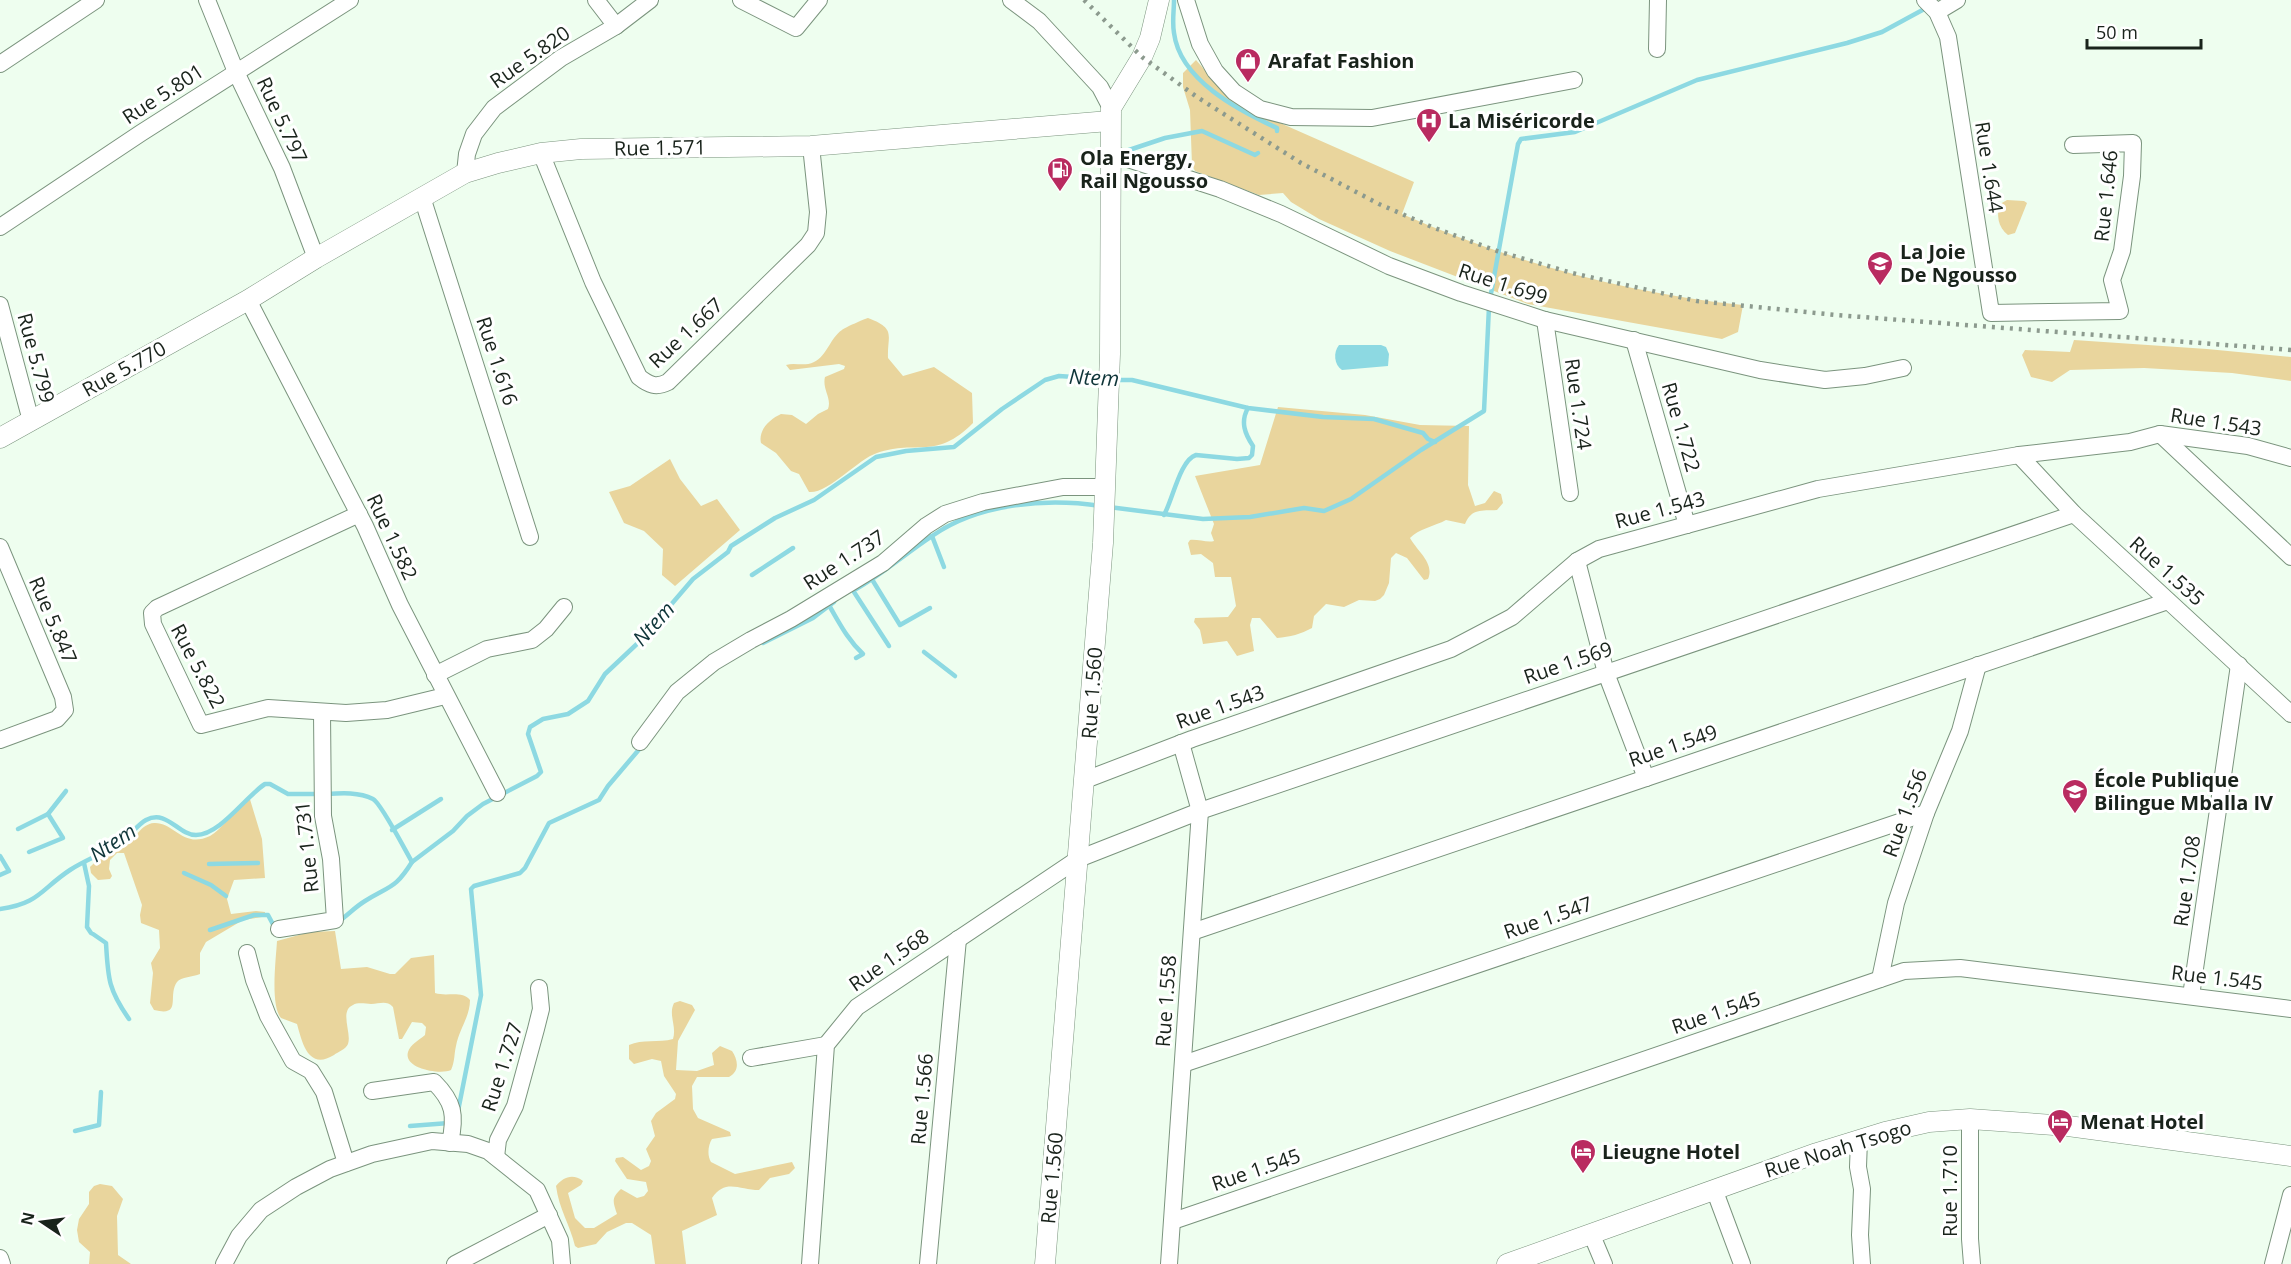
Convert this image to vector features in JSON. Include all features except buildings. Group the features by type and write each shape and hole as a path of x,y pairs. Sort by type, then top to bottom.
{"main road":[{"path":"1110,114 1142,57 1150,38 1159,0"},
{"name":"Rue 1.571","path":"248,300 316,258 465,173 541,153 581,148 811,146 1110,114"},
{"name":"Rue 1.560","path":"1045,1264 1085,780 1105,487 1110,354 1110,114"},
{"name":"Rue 5.770","path":"0,438 248,300"},
{"name":"Rue Noah Tsogo","path":"1507,1264 1714,1189 1859,1140 1929,1122 1970,1119 2068,1126 2291,1156"}],"street":[{"path":"0,64 96,0"},
{"name":"Rue 5.797","path":"207,0 236,72 282,168 316,258"},
{"path":"596,0 616,26"},
{"name":"Rue 5.820","path":"465,173 467,154 474,134 494,108 561,58 616,26 650,0"},
{"path":"741,0 796,28 819,0"},
{"path":"1011,0 1039,21 1100,87 1110,114"},
{"path":"1186,0 1200,44 1215,71 1234,92 1260,109 1291,117 1372,118 1574,80"},
{"path":"1657,49 1658,0"},
{"path":"1931,6 1957,0"},
{"name":"Rue 5.801","path":"0,227 341,2"},
{"name":"Rue 1.644","path":"1931,6 1948,37 1991,313 2120,311"},
{"name":"Rue 1.646","path":"2073,145 2133,143 2132,176 2122,250 2112,280 2120,311"},
{"name":"Rue 1.667","path":"541,153 593,282 639,377 648,384 660,386 668,382 808,245 816,233 818,212 811,146"},
{"name":"Rue 1.699","path":"1109,153 1220,189 1281,214 1389,266 1545,320 1760,370 1825,380 1865,376 1903,368"},
{"name":"Rue 1.616","path":"422,197 530,537"},
{"name":"Rue 1.582","path":"248,300 358,514 435,675 497,793"},
{"name":"Rue 5.799","path":"0,305 31,421"},
{"name":"Rue 1.724","path":"1545,320 1570,493"},
{"name":"Rue 1.722","path":"1634,340 1687,525"},
{"path":"2160,434 2291,557"},
{"name":"Rue 1.543","path":"1085,780 1181,743 1450,649 1512,617 1577,561 1599,549 1818,489 2019,455 2130,442 2160,434 2248,446 2291,458"},
{"name":"Rue 1.535","path":"2019,455 2074,514 2291,714"},
{"name":"Rue 1.737","path":"640,742 677,692 714,662 791,619 883,563 926,526 945,514 983,502 1063,487 1105,487"},
{"name":"Rue 5.822","path":"358,514 157,608 152,613 153,624 201,724 268,708 322,713 387,710 446,696"},
{"name":"Rue 1.569","path":"1078,859 1200,811 2074,514"},
{"name":"Rue 5.847","path":"0,548 63,697 65,710 57,719 0,740"},
{"path":"1577,561 1606,673 1646,778"},
{"name":"Rue 1.549","path":"1192,932 2168,600"},
{"path":"435,675 487,650 532,640 546,629 564,607"},
{"name":"Rue 1.556","path":"1880,979 1896,903 1926,813 1960,731 1978,665"},
{"name":"Rue 1.708","path":"2192,996 2239,665"},
{"name":"Rue 1.731","path":"279,929 335,920 331,859 323,816 322,713"},
{"name":"Rue 1.558","path":"1169,1264 1200,811 1181,743"},
{"name":"Rue 1.547","path":"1183,1064 1926,813"},
{"name":"Rue 1.568","path":"826,1046 857,1007 1078,859"},
{"name":"Rue 1.566","path":"928,1264 958,939"},
{"path":"247,953 254,980 273,1026 293,1061 311,1071 324,1092 346,1163"},
{"name":"Rue 1.545","path":"1173,1221 1904,971 1960,968 2291,1009"},
{"name":"Rue 1.727","path":"496,1157 498,1140 515,1106 536,1029 541,1009 539,988"},
{"path":"751,1058 826,1046 810,1264"},
{"path":"372,1091 434,1082 452,1105 454,1128 450,1143"},
{"name":"Rue 1.710","path":"1970,1119 1972,1264"},
{"path":"1859,1140 1858,1167 1862,1189 1860,1235 1862,1264"},
{"path":"224,1264 239,1236 261,1210 305,1182 346,1163 404,1146 432,1141 468,1144 488,1151 537,1190 560,1240 562,1264"},
{"path":"1714,1189 1742,1264"},
{"path":"2273,1264 2291,1195"},
{"path":"455,1264 549,1215"},
{"path":"1591,1233 1604,1264"},
{"path":"0,1258 2,1264"}],"shaded area":[{"path":"1196,60 1217,84 1251,110 1414,182 1402,214 1484,246 1569,273 1655,292 1743,305 1738,332 1722,339 1528,304 1390,251 1319,219 1291,202 1283,193 1259,195 1195,171 1192,165 1190,110 1183,87 1183,73"},
{"path":"2007,200 2027,203 2015,233 2008,235 2002,229 1998,216 2000,204"},
{"path":"868,318 887,329 888,358 903,376 934,367 972,393 973,423 960,435 937,446 891,449 869,456 825,488 809,492 799,474 791,471 776,453 761,443 761,434 769,422 781,414 792,415 806,424 828,409 825,377 844,369 845,366 839,364 790,370 786,365 814,362 822,356 838,333"},
{"path":"2074,340 2291,357 2291,381 2232,373 2144,368 2070,370 2052,382 2031,377 2022,355 2025,350 2070,352"},
{"path":"1278,407 1365,415 1420,425 1469,426 1468,485 1475,506 1485,503 1494,491 1501,494 1503,503 1497,510 1474,513 1465,524 1446,520 1410,538 1427,562 1430,573 1428,579 1424,580 1407,558 1396,553 1391,558 1389,583 1380,599 1359,600 1344,607 1326,604 1314,616 1312,628 1286,637 1277,638 1260,618 1252,618 1250,625 1254,651 1237,656 1227,641 1203,644 1200,630 1194,622 1195,618 1228,617 1236,606 1231,577 1215,577 1213,563 1201,554 1191,555 1188,543 1190,540 1214,541 1211,533 1214,524 1195,476 1260,465"},
{"path":"670,459 680,479 701,506 717,499 740,530 675,586 662,575 663,549 644,531 624,523 609,492 630,486"},
{"path":"249,796 262,839 265,878 234,880 227,899 231,914 256,911 265,912 265,914 262,917 243,920 206,942 200,953 200,974 177,982 173,993 173,1004 168,1011 154,1010 150,1003 153,973 151,963 160,948 159,930 141,923 142,905 124,853 117,853 110,860 109,869 112,876 110,879 98,880 91,873 90,867 126,846 149,824 167,826 193,839 210,836"},
{"path":"335,931 341,969 367,967 395,974 411,958 434,955 435,993 459,994 470,1000 468,1012 457,1040 451,1070 432,1071 411,1063 408,1058 409,1049 425,1035 426,1027 422,1023 412,1022 402,1039 399,1039 393,1007 385,1003 353,1005 349,1008 346,1017 349,1039 347,1046 325,1059 312,1057 304,1046 297,1024 281,1018 278,1012 275,981 277,941 310,932"},
{"path":"680,1001 692,1005 695,1010 678,1041 676,1070 697,1071 714,1065 712,1053 720,1046 732,1051 737,1062 733,1075 697,1077 692,1086 693,1109 698,1118 730,1132 731,1136 712,1139 708,1151 711,1162 735,1174 792,1162 795,1168 789,1174 770,1178 759,1190 728,1187 717,1192 712,1198 717,1215 682,1231 686,1264 655,1264 651,1235 632,1223 626,1223 607,1232 596,1244 578,1248 575,1246 562,1210 556,1186 568,1177 576,1177 583,1181 581,1185 568,1193 575,1218 585,1228 594,1228 617,1214 614,1200 621,1189 637,1198 644,1196 648,1191 646,1182 627,1179 615,1161 616,1158 623,1157 641,1170 649,1166 651,1161 646,1149 655,1136 651,1121 656,1113 675,1099 676,1094 664,1076 661,1061 652,1059 634,1064 629,1059 629,1045 673,1039 672,1007 674,1003"},
{"path":"100,1184 112,1186 123,1199 117,1216 118,1255 131,1264 89,1264 90,1252 79,1242 77,1230 79,1219 89,1204 89,1192 94,1186"}],"water":[{"path":"1339,345 1386,347 1389,354 1388,366 1342,370 1335,358"}],"waterway":[{"path":"1174,0 1174,33 1187,65 1213,91 1245,112 1277,128 1277,131"},
{"path":"1490,299 1518,144 1521,139 1575,132 1697,80 1847,43 1882,32 1928,7"},
{"path":"1126,151 1165,138 1202,131 1255,155 1258,153"},
{"path":"1109,507 1203,519 1250,517 1304,508 1324,511 1351,499 1421,450 1484,411 1489,307"},
{"name":"Ntem","path":"327,794 356,794 377,802 412,862 453,831 483,804 537,776 541,772 528,734 530,727 543,719 568,714 588,701 605,674 639,642 693,579 728,552 731,546 775,518 814,500 876,457 906,451 954,447 1002,409 1045,380 1059,376 1103,379"},
{"name":"Ntem","path":"1114,380 1132,380 1248,408 1323,417 1374,419 1423,433 1435,442"},
{"path":"1164,515 1181,472 1190,458 1196,455 1237,459 1249,458 1252,455 1253,446 1244,423 1248,408"},
{"path":"856,589 932,536 970,516 1036,503 1101,506"},
{"path":"932,536 944,567"},
{"path":"752,575 793,548"},
{"path":"873,581 900,625 930,608"},
{"path":"854,592 889,646"},
{"path":"763,643 813,618 834,602"},
{"path":"830,607 863,654 856,658"},
{"path":"924,652 955,676"},
{"path":"458,1111 481,995 471,889 474,886 520,873 525,868 549,823 599,800 642,746"},
{"name":"Ntem","path":"0,909 13,907 39,895 70,870 110,849 153,817 166,820 196,835 214,829 265,784 270,784 288,794 318,794"},
{"path":"18,829 48,814 66,791"},
{"path":"392,830 441,799"},
{"path":"29,852 63,838 48,814"},
{"path":"0,856 9,871 0,875"},
{"path":"338,922 361,903 397,882 412,862"},
{"path":"84,863 89,886 87,927 91,933"},
{"path":"209,864 258,863"},
{"path":"184,873 211,885 226,896"},
{"path":"210,930 254,915 268,915 276,930"},
{"path":"93,934 106,943 110,983 129,1019"},
{"path":"75,1131 99,1125 101,1092"},
{"path":"410,1126 449,1123"}],"railway":[{"path":"1084,0 1142,57 1197,97 1301,163 1379,204 1432,227 1497,251 1572,273 1697,301 1836,315 2291,350"}],"place":[{"name":"Arafat Fashion","path":"1248,84"},
{"name":"La Miséricorde","path":"1429,144"},
{"name":"Ola Energy, Rail Ngousso","path":"1060,193"},
{"name":"La Joie De Ngousso","path":"1880,287"},
{"name":"École Publique Bilingue Mballa IV","path":"2075,815"},
{"name":"Menat Hotel","path":"2060,1145"},
{"name":"Lieugne Hotel","path":"1583,1175"}]}
